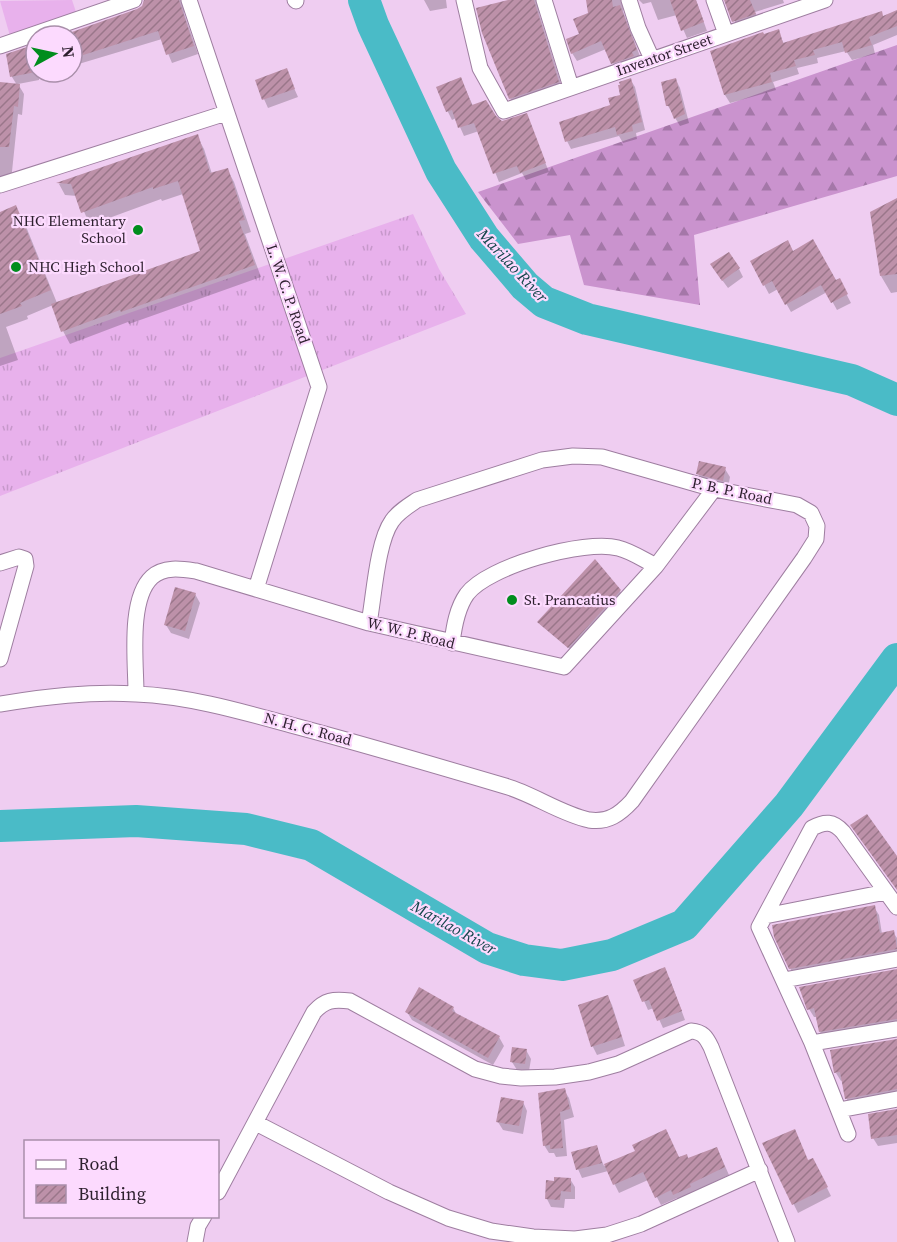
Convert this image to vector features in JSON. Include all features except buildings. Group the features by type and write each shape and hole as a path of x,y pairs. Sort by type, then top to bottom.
{"street":[{"path":"0,46 134,0"},
{"name":"L. W. C. P. Road","path":"189,0 319,387 256,589"},
{"name":"Inventor Street","path":"464,0 480,68 504,111 825,0"},
{"path":"544,0 572,87"},
{"path":"629,0 652,59"},
{"path":"714,0 726,34"},
{"path":"0,185 226,113"},
{"name":"P. B. P. Road","path":"369,623 384,536 392,521 402,510 417,500 542,460 573,456 602,457 714,489 797,505 811,513 817,526 816,539 632,801 622,813 605,820"},
{"name":"W. W. P. Road","path":"136,693 136,615 139,599 153,576 167,570 182,569 196,571 369,623 564,667 656,566 714,489"},
{"path":"452,643 455,620 467,594 485,578 529,559 592,546 618,548 656,566"},
{"path":"0,563 20,557 25,559 27,566 0,659"},
{"name":"N. H. C. Road","path":"0,704 48,696 136,693 220,706 336,736 515,789 589,820 605,820"},
{"path":"848,1134 812,1043 759,927 812,828 821,823 829,822 837,825 897,908"},
{"path":"765,916 886,892"},
{"path":"784,980 897,958"},
{"path":"219,1190 314,1012 322,1004 330,1001 350,1001 475,1070 521,1078 555,1077 589,1072 618,1064 691,1031 700,1032 706,1037 711,1047 787,1242"},
{"path":"812,1043 897,1029"},
{"path":"839,1110 897,1100"},
{"path":"256,1123 389,1192 448,1218 491,1231 532,1237 575,1239 607,1235 641,1224 760,1170"},
{"path":"195,1242 198,1226 203,1218"}],"green space":[{"path":"72,0 77,15 48,24 24,24 24,32 10,36 0,1"},
{"path":"897,45 897,176 694,235 700,305 584,285 570,235 518,244 478,192"},
{"path":"413,214 439,269 466,314 0,496 0,358"}],"waterway":[{"name":"Marilao River","path":"364,0 373,25 441,171 484,238 525,286 544,302 587,319 852,380 897,400"},
{"name":"Marilao River","path":"0,826 136,821 246,829 311,845 487,948 524,960 562,965 612,955 684,925 789,805 897,659"}],"place":[{"name":"NHC Elementary School","path":"138,230"},
{"name":"NHC High School","path":"16,267"},
{"name":"St. Prancatius","path":"512,600"}]}
